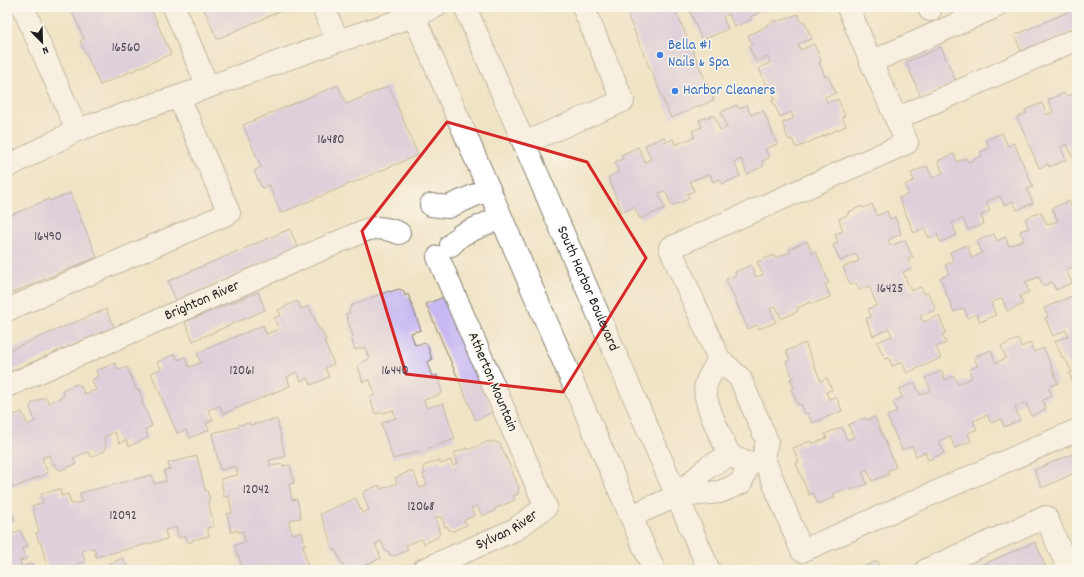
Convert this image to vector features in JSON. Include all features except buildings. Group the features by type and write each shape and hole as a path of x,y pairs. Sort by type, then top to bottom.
{"main road":[{"path":"23,7 78,130"},
{"path":"174,7 208,87"},
{"path":"324,7 338,41"},
{"path":"7,167 78,130 208,87 338,41 412,12 435,7"},
{"name":"South Harbor Boulevard","path":"465,7 709,570"},
{"path":"524,143 623,101 583,7"},
{"path":"677,496 709,466 747,459 768,441 740,378 719,359 670,248 907,143 848,7"},
{"path":"871,62 995,7"},
{"path":"412,12 654,570"},
{"path":"896,119 1077,39"},
{"path":"7,310 229,213 179,97"},
{"path":"489,189 439,206 450,246 501,217"},
{"name":"Brighton River","path":"7,386 366,230 378,228 400,233"},
{"name":"Atherton Mountain","path":"450,246 546,507"},
{"path":"719,359 706,384 705,395 707,404 747,459 802,551 1077,430"},
{"path":"631,516 677,496 720,492 741,483 747,459"},
{"name":"Sylvan River","path":"422,570 514,530 546,507"},
{"path":"926,570 1046,517 1070,570"}],"highlighted area":[{"path":"447,122 587,162 646,258 563,392 406,374 362,231"}],"place":[{"name":"Bella #1 Nails & Spa","path":"660,55"},
{"name":"Harbor Cleaners","path":"675,91"}]}
